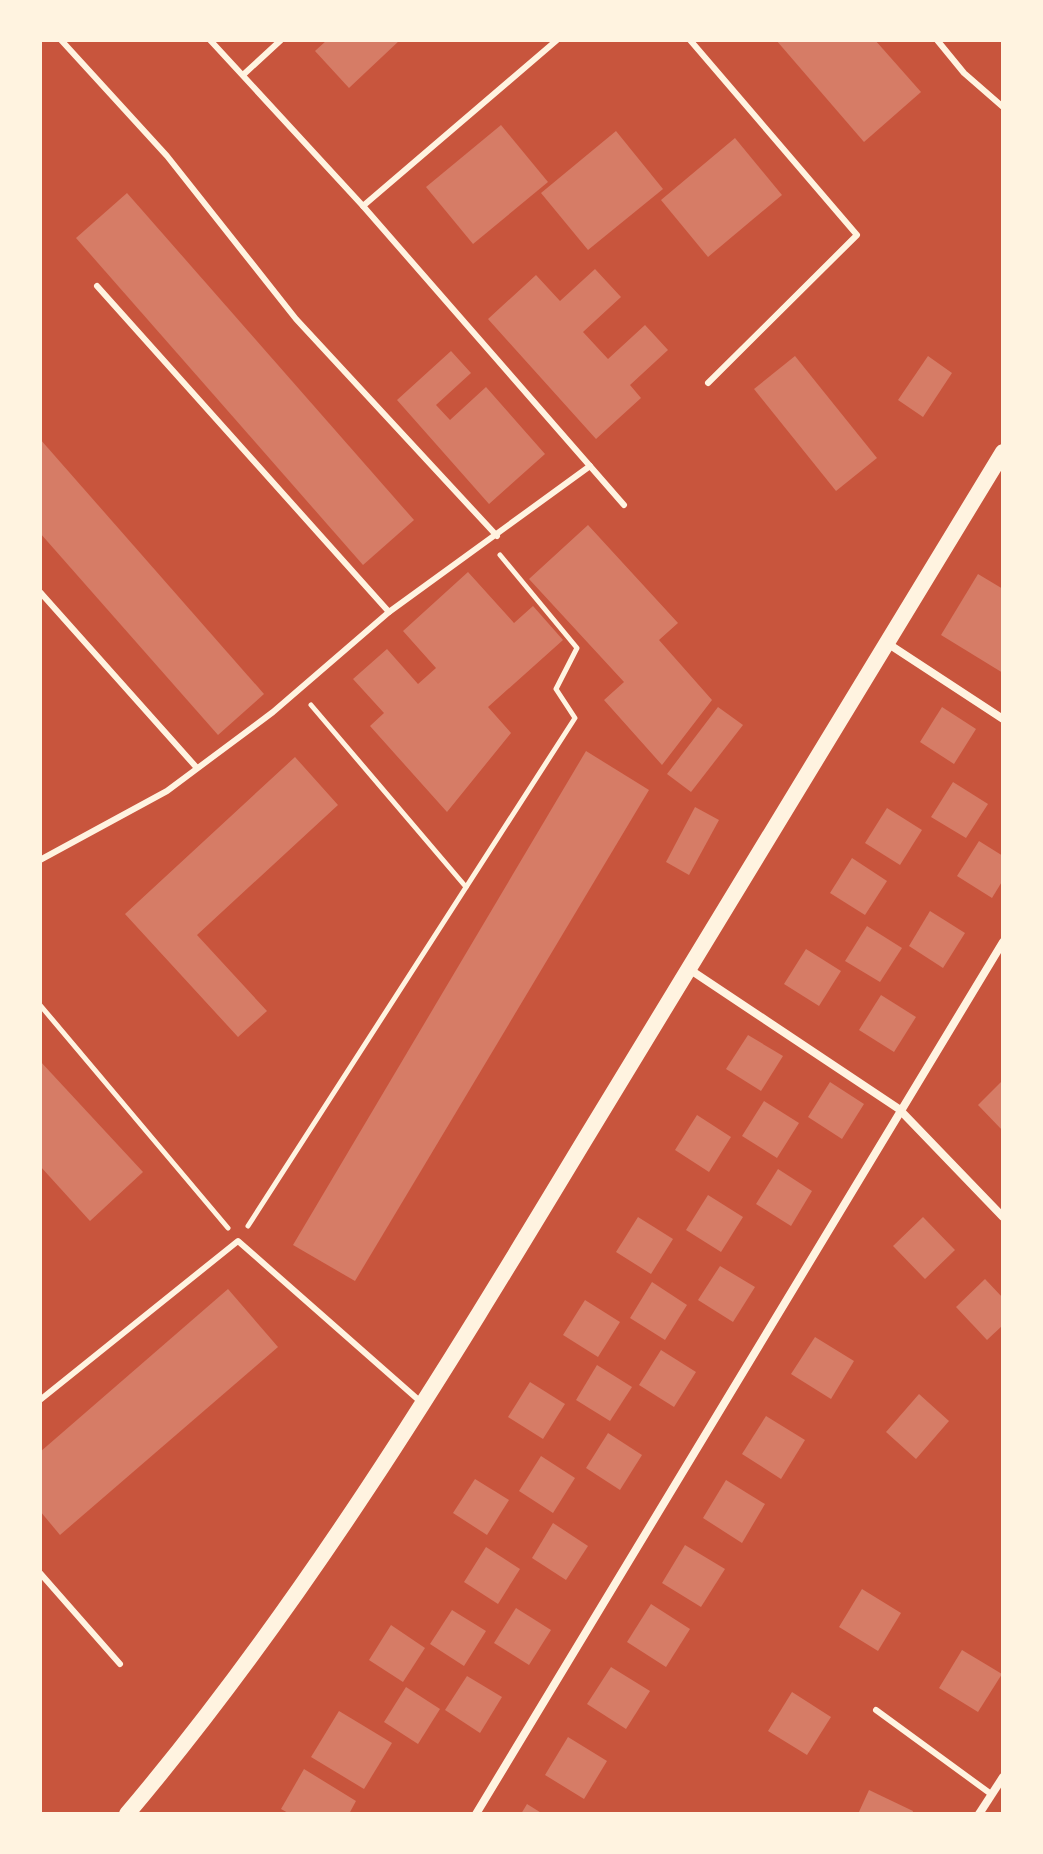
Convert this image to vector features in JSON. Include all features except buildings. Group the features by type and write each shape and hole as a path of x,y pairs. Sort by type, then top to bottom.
{"main road":[{"path":"127,1814 221,1700 422,1403 1003,452"}],"street":[{"path":"887,643 1003,719"},
{"path":"476,1814 899,1109 1003,942"},
{"path":"689,969 899,1109 1003,1217"},
{"path":"979,1814 1003,1777"}],"lane":[{"path":"61,40 167,156 296,319 497,536"},
{"path":"210,40 363,206 624,505"},
{"path":"243,75 281,40"},
{"path":"363,206 557,40"},
{"path":"690,40 857,235 708,383"},
{"path":"937,40 964,73 1003,107"},
{"path":"97,286 389,612"},
{"path":"40,860 167,791 298,690 389,612 590,466"},
{"path":"40,592 197,768"},
{"path":"40,1400 238,1241 422,1403"},
{"path":"40,1573 120,1664"},
{"path":"876,1710 991,1794"}],"path":[{"path":"40,1005 238,1241 575,718 556,689 577,648 489,541"},
{"path":"298,690 466,887"}]}
